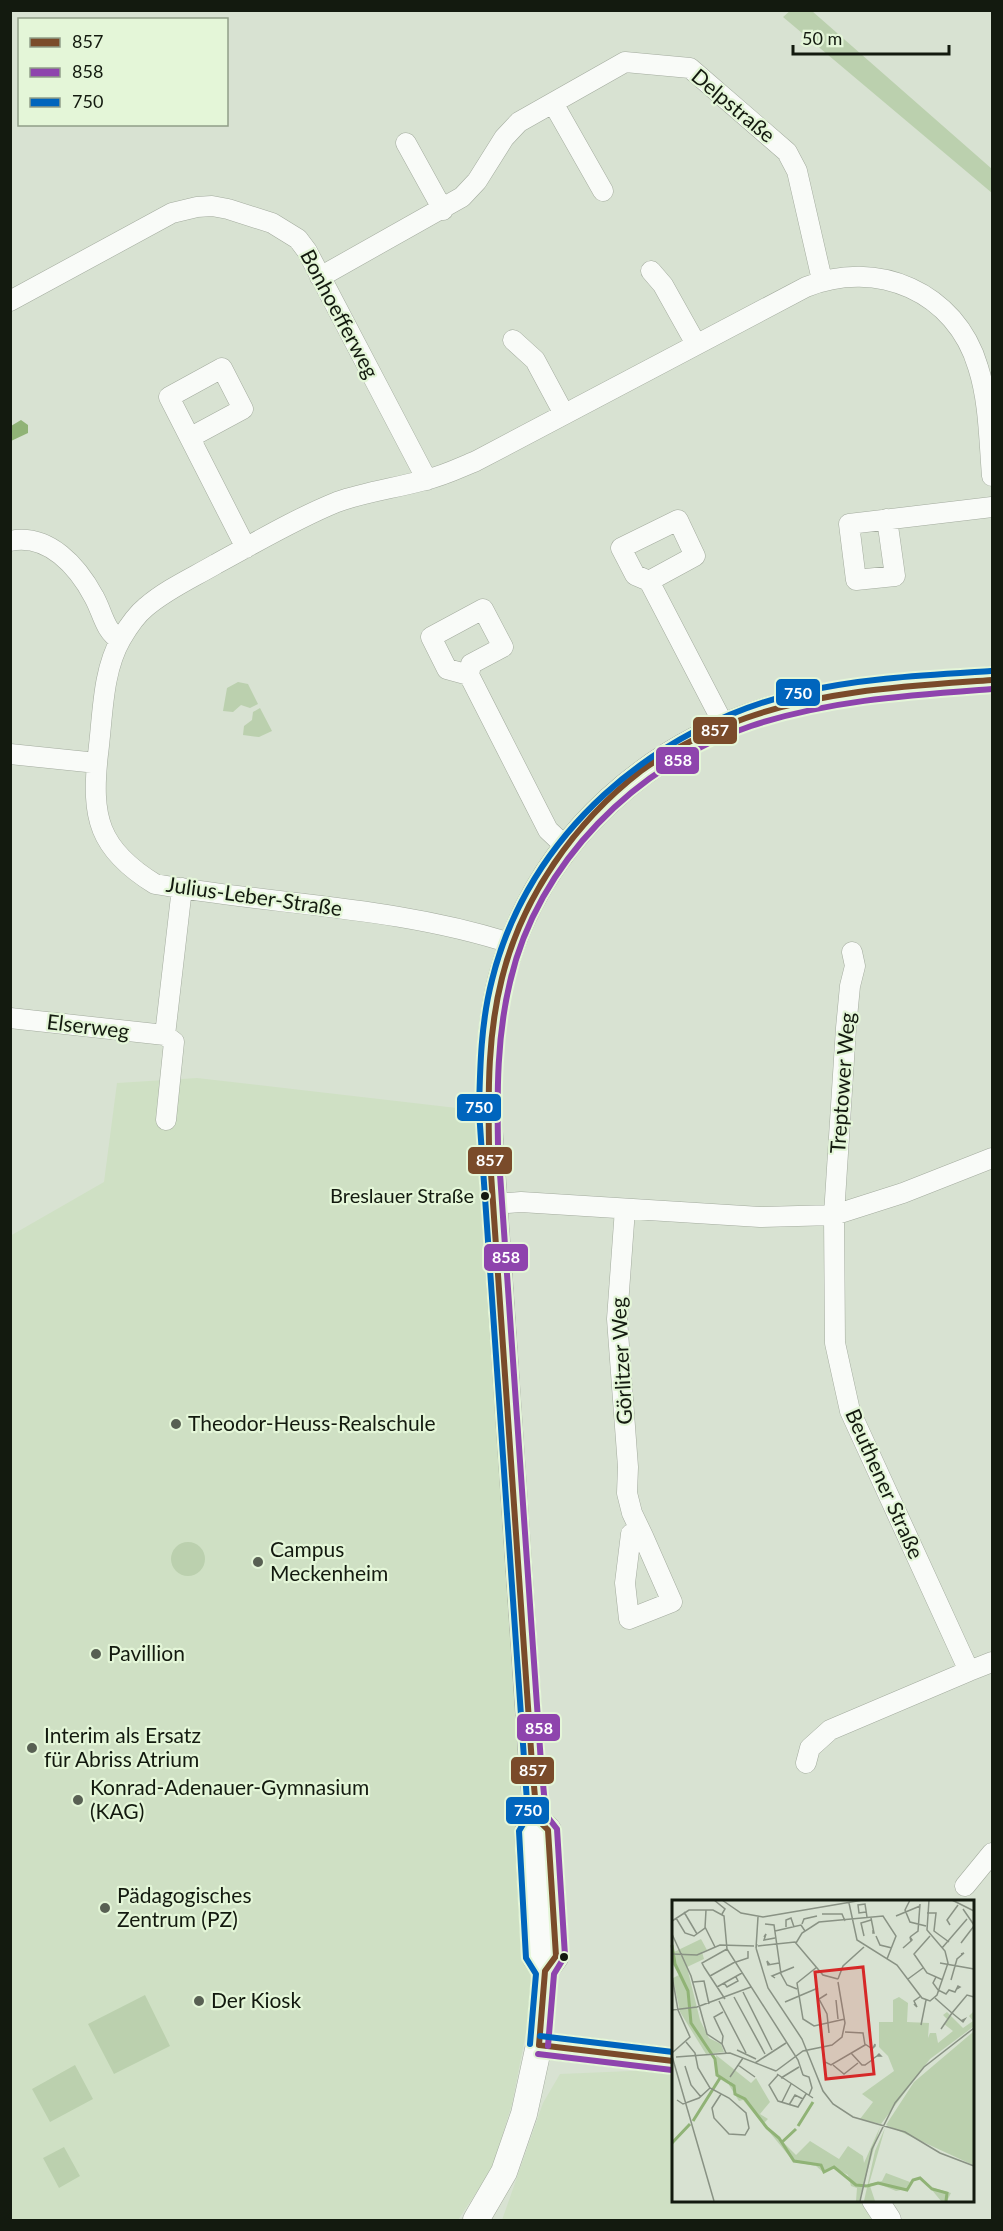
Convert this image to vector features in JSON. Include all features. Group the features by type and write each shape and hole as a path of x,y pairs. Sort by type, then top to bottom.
{"street":[{"name":"Delpstraße","path":"320,277 443,210 462,197 477,181 504,138 519,122 625,62 690,68 787,152 797,171 822,280"},
{"path":"553,103 603,191"},
{"path":"406,143 443,210"},
{"name":"Bonhoefferweg","path":"10,301 172,213 197,207 228,209 272,223 298,239 307,251 427,480"},
{"path":"651,271 663,285 696,344"},
{"name":"Julius-Leber-Straße","path":"513,944 474,931 412,918 155,884 135,872 106,840 96,812 94,791 109,671 120,640 145,607 171,588 337,502 427,480 476,461 822,280 870,275 912,289 934,302 959,327 971,347 981,378 990,431 993,476"},
{"path":"513,340 535,360 564,414"},
{"path":"191,437 246,548"},
{"path":"887,519 993,507"},
{"path":"10,542 41,543 70,561 94,597 110,633 120,640"},
{"path":"649,581 724,725"},
{"path":"469,675 548,830 566,847"},
{"path":"476,2220 504,2172 524,2114 539,2045 545,1971 535,1957 528,1831 537,1819 493,1204 489,1076 501,979 529,907 566,847 597,810 634,778 690,741 724,725 800,701 993,680"},
{"path":"10,754 97,764"},
{"path":"166,1120 174,1042 165,1035 182,888"},
{"name":"Treptower Weg","path":"834,1215 846,1028 850,986 855,966 852,952"},
{"name":"Elserweg","path":"10,1018 165,1035"},
{"path":"493,1204 521,1202 760,1217 834,1215 903,1193 993,1158"},
{"name":"Görlitzer Weg","path":"625,1209 617,1319 628,1467 627,1493 637,1535"},
{"name":"Beuthener Straße","path":"834,1215 835,1343 850,1411 969,1671"},
{"path":"806,1763 810,1748 830,1730 993,1662"},
{"path":"965,1886 993,1853"},
{"path":"539,2045 672,2061"},
{"path":"876,2201 888,2220"}],"shaded area":[{"path":"791,10 812,11 992,169 992,193 783,17"},
{"path":"21,420 28,425 28,433 11,441 11,426"},
{"path":"238,682 248,684 258,704 250,708 241,705 233,712 223,711 227,688"},
{"path":"260,708 272,731 259,737 243,735 244,726 252,720 253,712"},
{"name":"Campus Meckenheim","path":"197,1078 474,1110 490,1291 533,1997 512,2104 492,2169 458,2220 11,2220 10,1236 104,1182 117,1083"},
{"path":"188,1542 200,1547 205,1559 200,1571 188,1576 176,1571 171,1559 176,1547"},
{"path":"145,1995 170,2046 114,2074 88,2024"},
{"path":"75,2065 93,2099 50,2122 32,2089"},
{"path":"654,2070 672,2075 672,2201 866,2201 879,2220 502,2220 543,2103 560,2074"},
{"path":"64,2147 80,2176 59,2188 43,2158"}],"transit line":[{"name":"750","path":"530,2044 536,1974 526,1958 519,1831 528,1816 479,1111 483,1028 492,980 510,927 535,878 567,834 604,795 647,760 694,732 744,709 797,693 894,678 991,671"},
{"name":"857","path":"539,2045 545,1971 556,1956 548,1830 537,1819 532,1764 489,1145 491,1040 497,999 511,948 537,890 573,838 617,791 641,771 678,748 705,734 746,718 806,701 868,691 992,680"},
{"name":"858","path":"548,2046 554,1974 565,1956 557,1829 546,1815 541,1763 498,1145 498,1083 502,1023 510,982 523,938 543,897 568,859 598,824 632,792 669,765 709,743 780,717 840,704 992,689"},
{"name":"750","path":"540,2036 672,2052"},
{"name":"857","path":"539,2045 672,2061"},
{"name":"858","path":"538,2054 672,2070"}],"place":[{"name":"Breslauer Straße","path":"485,1196"},
{"name":"Theodor-Heuss-Realschule","path":"176,1424"},
{"name":"Campus Meckenheim","path":"258,1562"},
{"name":"Pavillion","path":"96,1654"},
{"name":"Interim als Ersatz für Abriss Atrium","path":"32,1748"},
{"name":"Konrad-Adenauer-Gymnasium (KAG)","path":"78,1800"},
{"name":"Pädagogisches Zentrum (PZ)","path":"105,1908"},
{"name":"Der Kiosk","path":"199,2001"}]}
